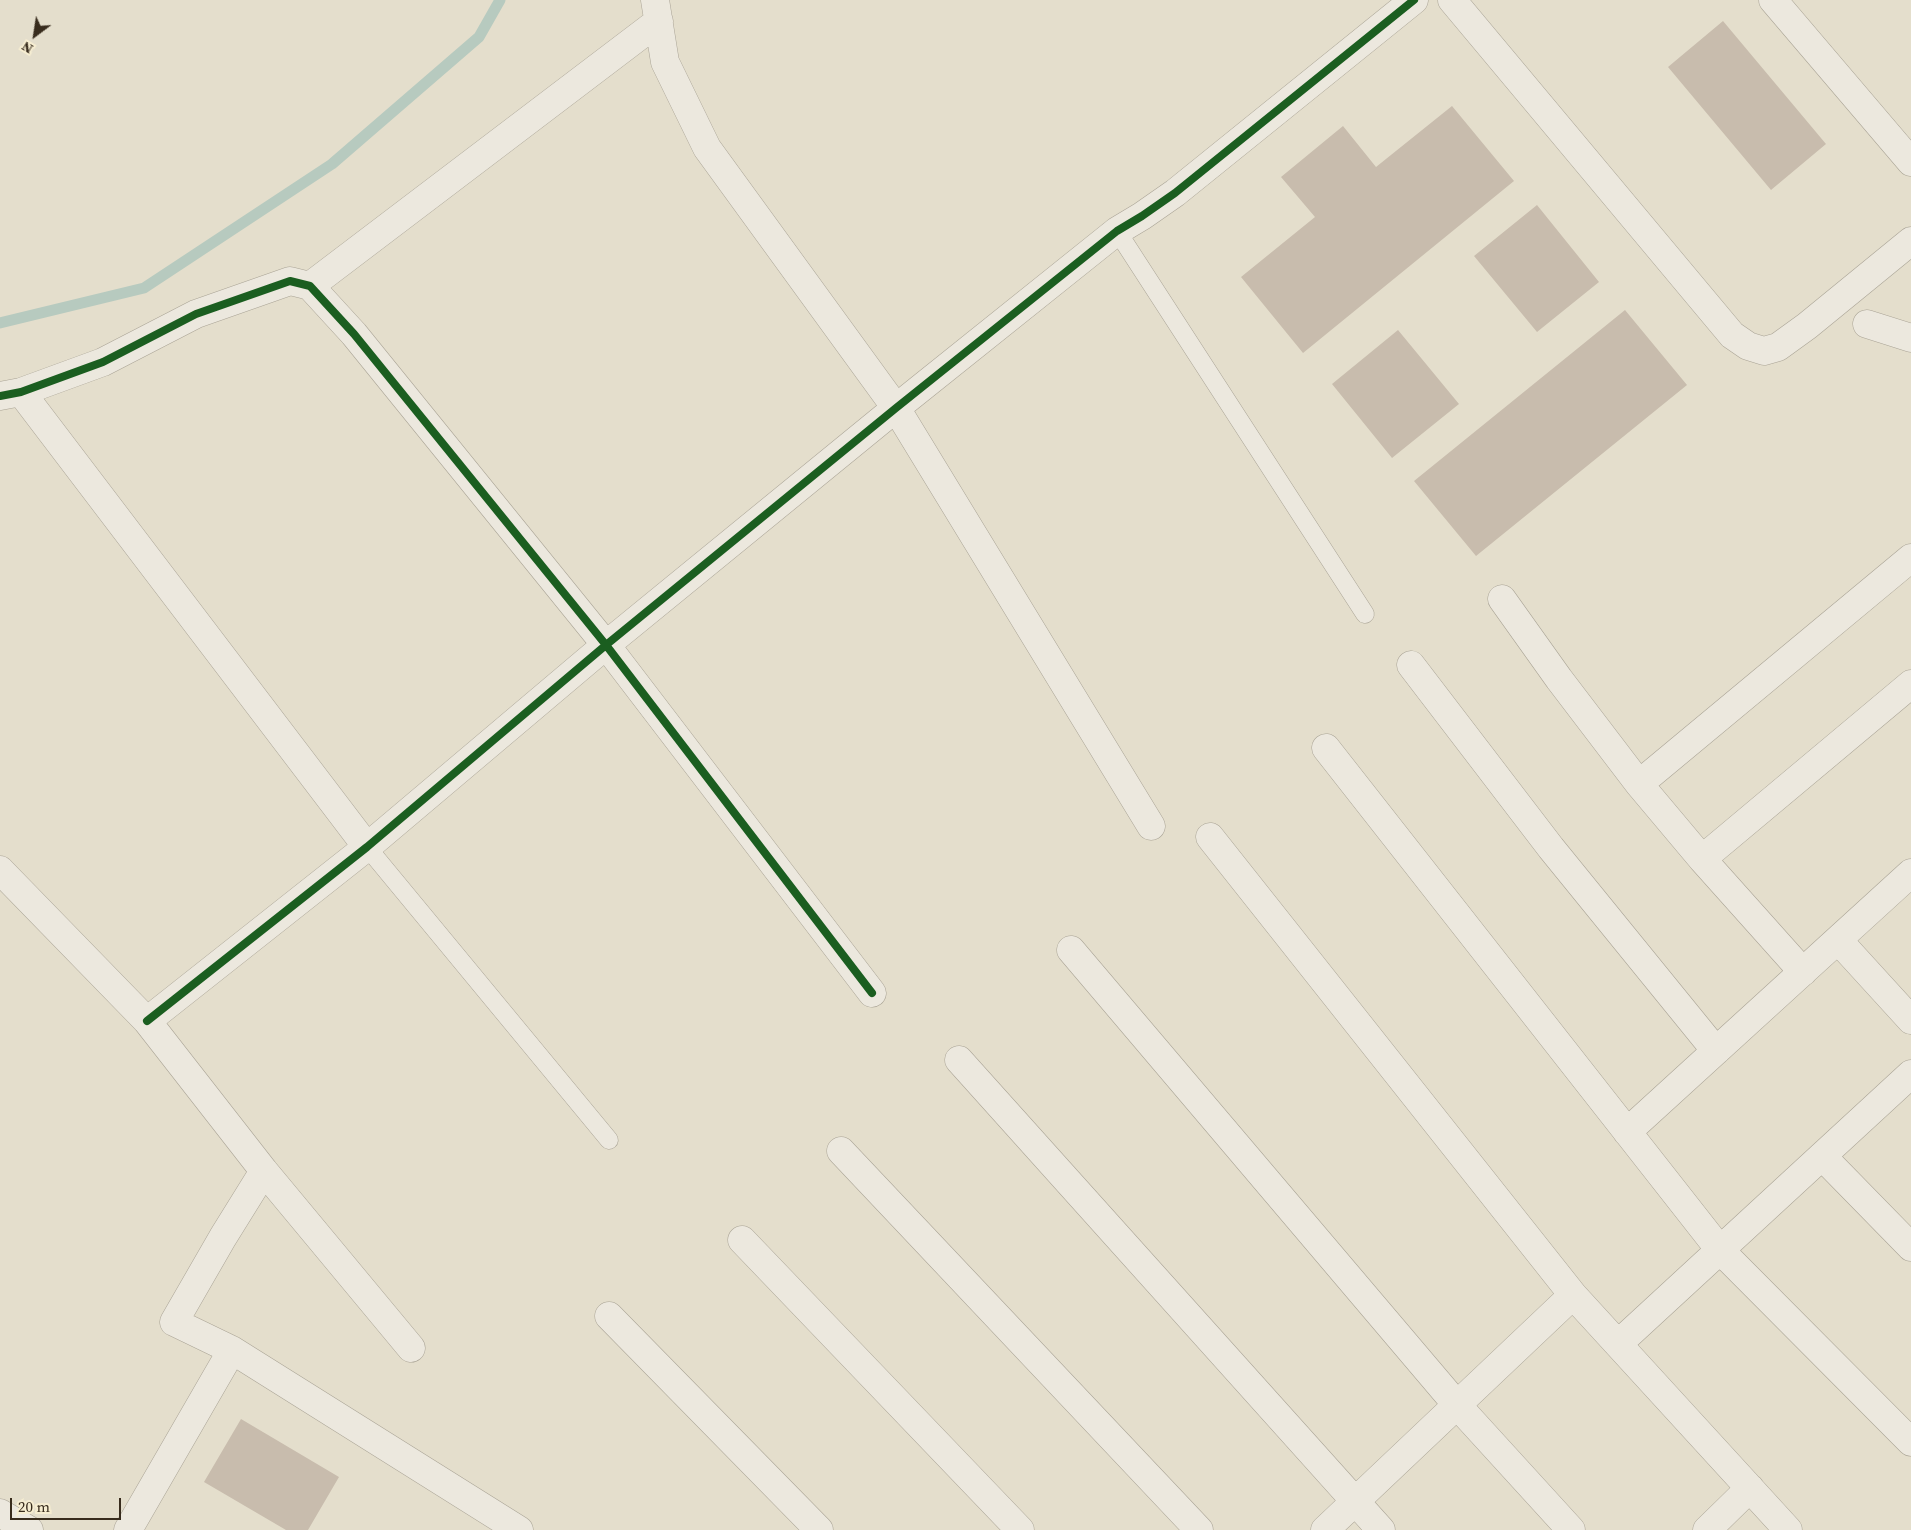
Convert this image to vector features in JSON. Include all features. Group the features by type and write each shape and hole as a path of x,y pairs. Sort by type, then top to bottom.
{"street":[{"path":"146,1021 367,847 606,645 896,408 1118,230 1175,193 1414,0"},
{"path":"1452,0 1732,335 1748,346 1764,351 1778,347 1807,326 1911,241"},
{"path":"1773,0 1911,162"},
{"path":"310,286 657,10 665,62 707,148 896,408 1151,826"},
{"path":"367,847 10,394 103,362 196,314 290,281 310,286 354,334 606,645 872,993"},
{"path":"1867,324 1911,338"},
{"path":"1639,784 1911,558"},
{"path":"1502,599 1559,679 1639,784 1803,972"},
{"path":"1411,665 1551,848 1716,1051"},
{"path":"1702,858 1911,684"},
{"path":"1326,748 1720,1250 1911,1442"},
{"path":"1210,837 1573,1295 1788,1530"},
{"path":"1627,1132 1911,873"},
{"path":"4,883 146,1021 264,1171 412,1348"},
{"path":"1838,940 1911,1020"},
{"path":"1071,950 1457,1406 1571,1530"},
{"path":"959,1060 1381,1530"},
{"path":"1618,1344 1911,1074"},
{"path":"841,1152 1199,1530"},
{"path":"1822,1156 1911,1247"},
{"path":"264,1171 222,1237 174,1322 232,1350 519,1530"},
{"path":"742,1240 1020,1530"},
{"path":"1325,1530 1573,1295"},
{"path":"610,1316 819,1530"},
{"path":"128,1530 232,1350"},
{"path":"1707,1530 1750,1488"},
{"path":"0,1513 29,1530"}],"lane":[{"path":"1118,230 1365,614"},
{"path":"367,847 609,1140"}],"building":[{"path":"1723,21 1826,144 1771,190 1668,67"},
{"path":"1452,106 1514,181 1303,353 1241,277 1315,217 1281,177 1343,126 1376,167"},
{"path":"1537,205 1599,282 1537,332 1474,256"},
{"path":"1625,310 1687,385 1476,556 1414,481"},
{"path":"1398,330 1459,404 1392,458 1332,384"},
{"path":"241,1419 339,1477 308,1530 286,1530 204,1482"}],"waterway":[{"path":"0,323 144,288 332,164 479,37 500,0"}],"cycle path":[{"path":"147,1021 367,847 606,645 896,408 1117,231 1175,193 1414,0"},
{"path":"0,396 21,392 103,362 196,314 290,281 310,286 354,334 606,645 872,993"}]}
